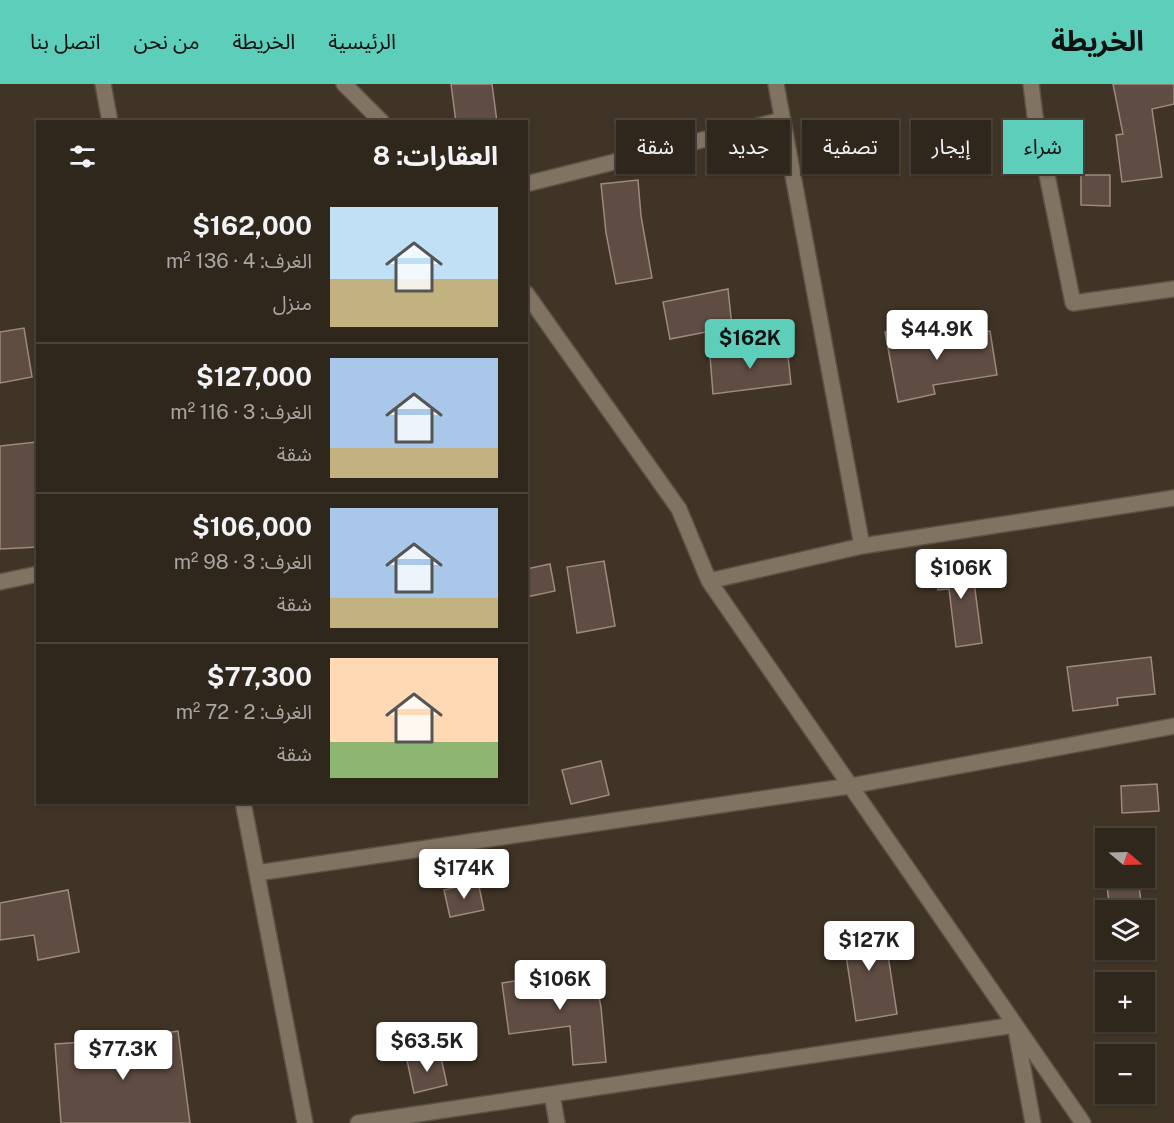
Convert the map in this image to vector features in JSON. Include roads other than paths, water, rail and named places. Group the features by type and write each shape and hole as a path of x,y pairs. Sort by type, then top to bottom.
{"street":[{"path":"103,84 110,120"},
{"path":"344,84 380,120"},
{"path":"776,84 782,120"},
{"path":"1030,84 1073,303 1174,289"},
{"path":"528,184 707,139"},
{"path":"790,163 862,546"},
{"path":"528,296 679,509 709,581 1083,1123"},
{"path":"709,581 862,546 1174,498"},
{"path":"0,582 36,574"},
{"path":"257,873 850,786 1174,726"},
{"path":"243,804 305,1123"},
{"path":"358,1123 1015,1025"},
{"path":"1015,1025 1033,1123"},
{"path":"552,1094 557,1123"}]}
